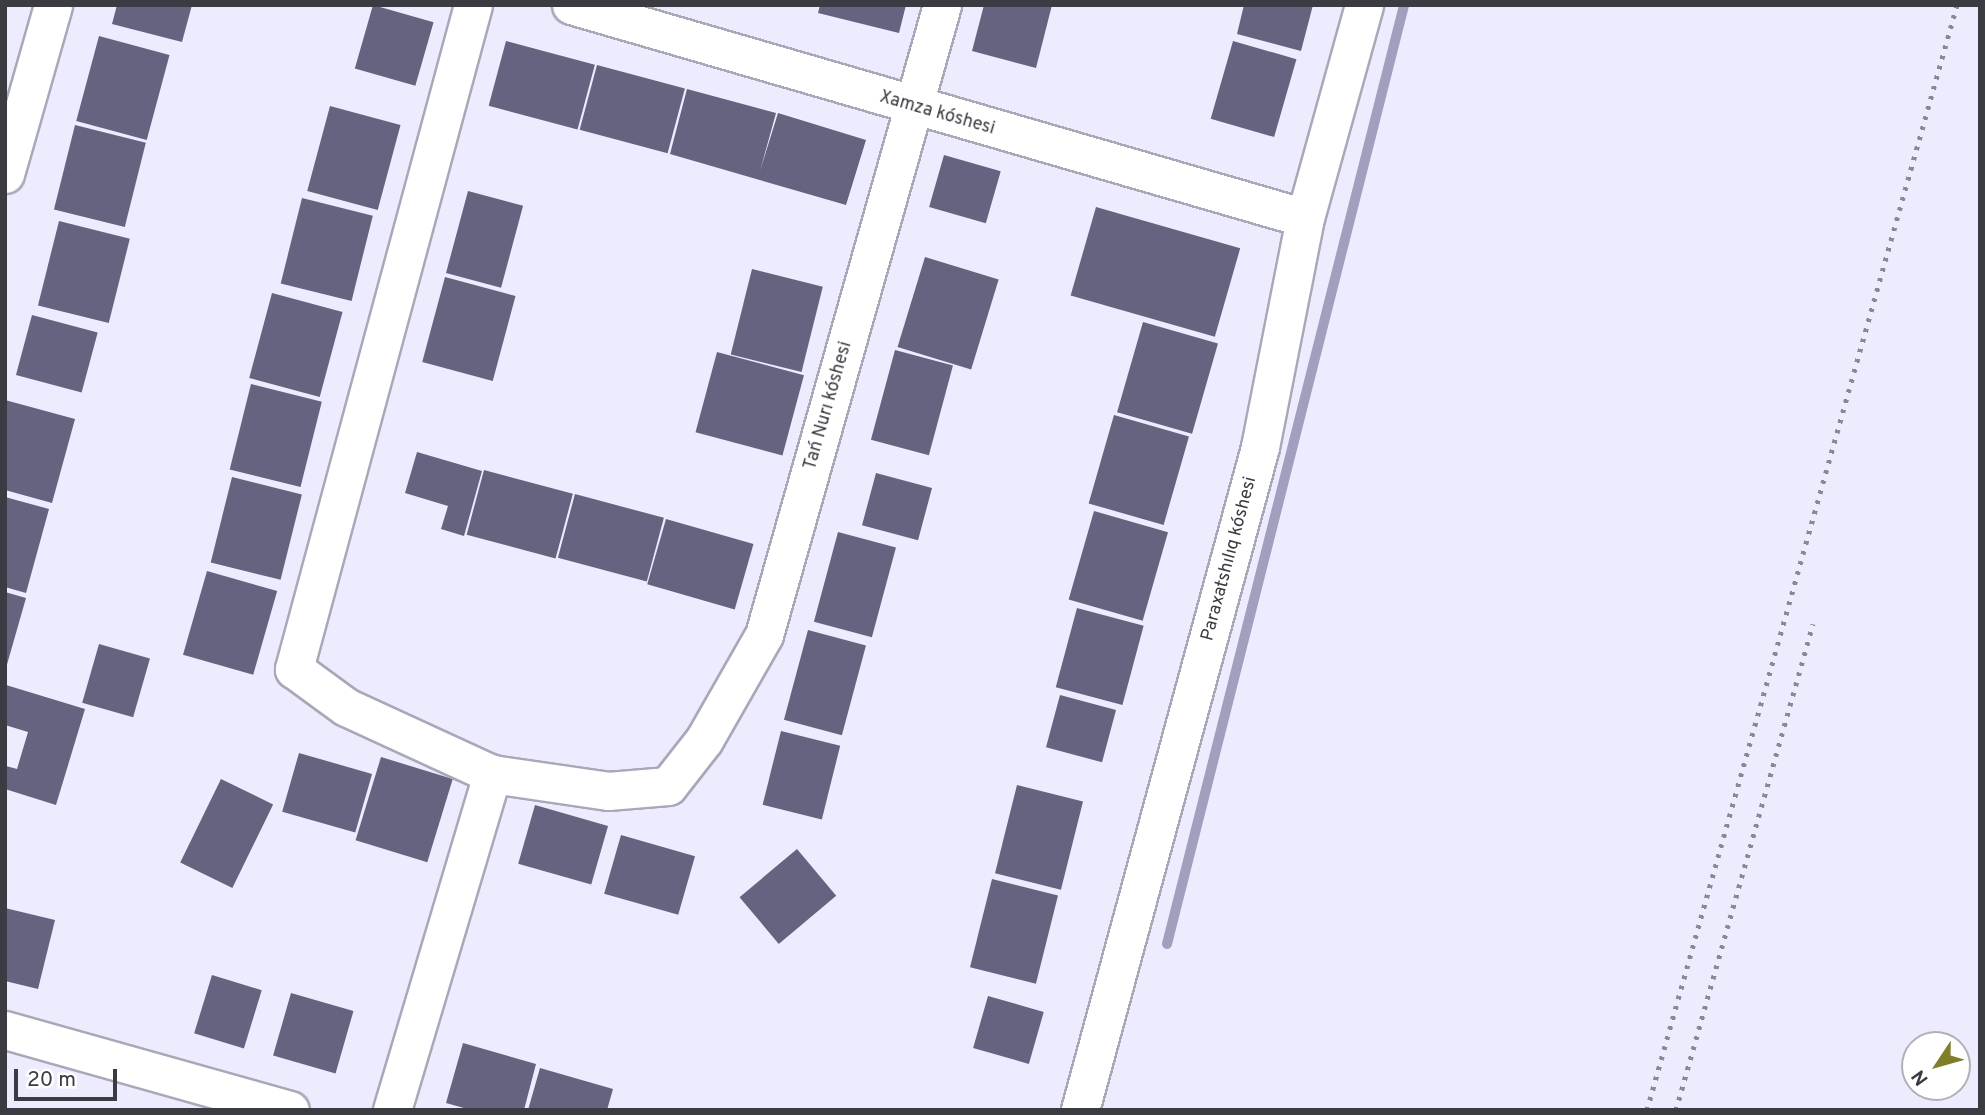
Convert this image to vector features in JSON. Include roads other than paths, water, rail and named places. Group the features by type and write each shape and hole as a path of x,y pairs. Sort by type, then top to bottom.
{"street":[{"path":"5,174 53,5"},
{"path":"392,1110 492,774 346,707 294,668 473,5"},
{"name":"Xamza kóshesi","path":"571,5 912,107 1305,218"},
{"name":"Tań Nurı kóshesi","path":"492,774 608,792 668,786 704,740 764,635 942,5"},
{"name":"Paraxatshılıq kóshesi","path":"1080,1110 1260,447 1305,218 1364,5"},
{"path":"5,1030 290,1110"}],"waterway":[{"path":"1167,944 1404,5"}],"railway":[{"path":"1647,1110 1957,5"},
{"path":"1676,1110 1813,624"}]}
